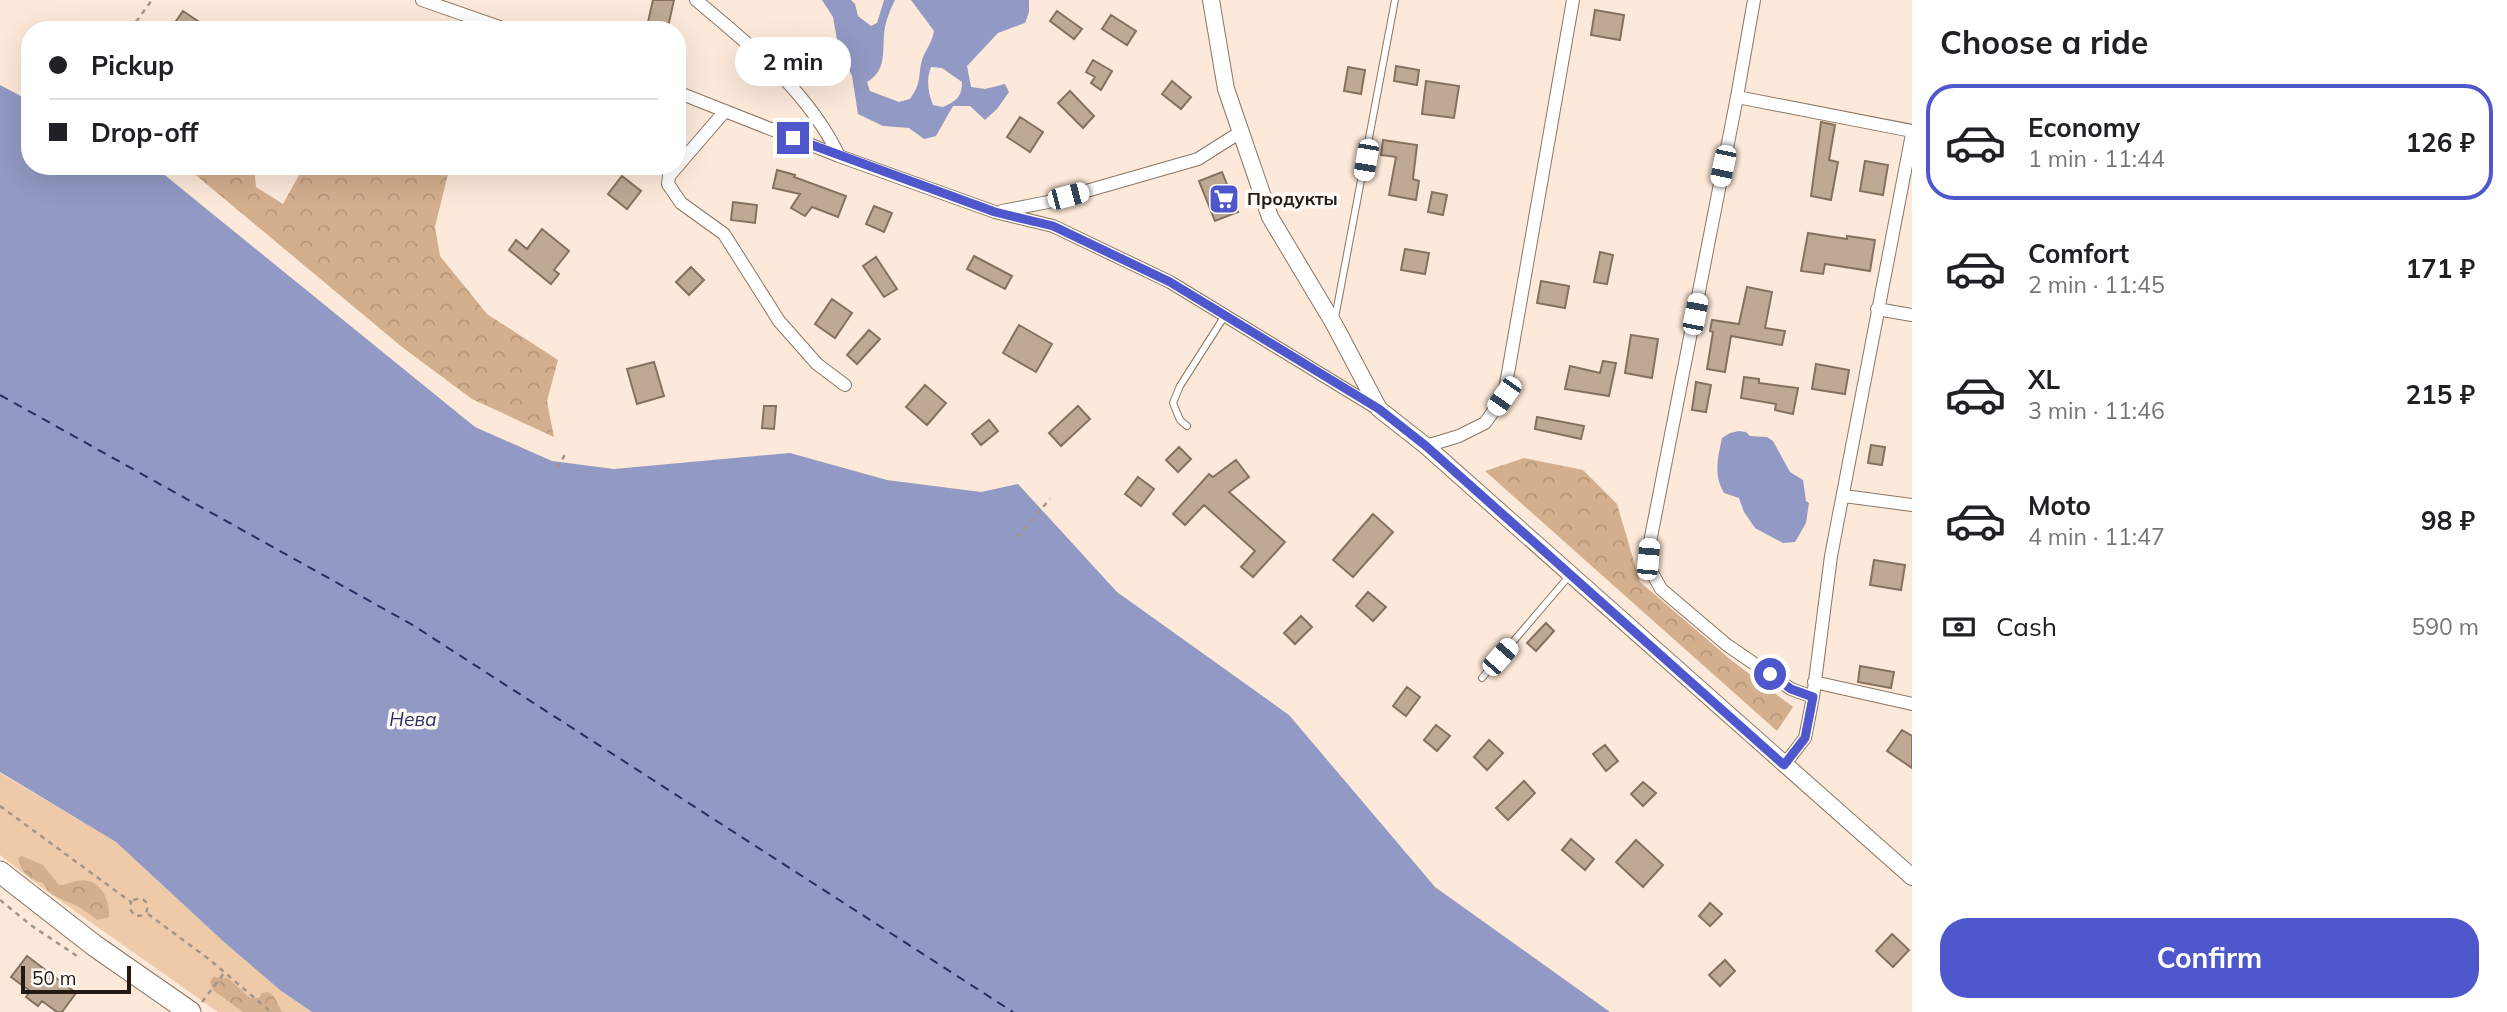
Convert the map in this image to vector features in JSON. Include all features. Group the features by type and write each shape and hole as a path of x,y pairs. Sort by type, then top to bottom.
{"main road":[{"path":"0,872 95,946 197,1005"}],"street":[{"path":"422,0 482,21"},
{"path":"696,0 758,52 804,100 827,131 839,156"},
{"path":"1211,0 1226,89 1270,217 1334,324 1379,409"},
{"path":"1426,446 1460,436 1485,423 1504,396 1573,0"},
{"path":"1754,0 1648,559 1653,578 1661,589 1727,645 1791,689 1813,697"},
{"path":"686,96 839,156 995,212 1053,226 1170,282 1379,409 1426,446 1912,877"},
{"path":"1737,97 1912,133 1831,556 1813,697 1805,738 1784,765"},
{"path":"686,156 725,111"},
{"path":"995,212 1048,202 1198,159 1239,133"},
{"path":"670,175 668,184 681,203 724,234 779,321 817,364 845,385"},
{"path":"1877,309 1912,314"},
{"path":"1843,496 1912,505"},
{"path":"1814,682 1912,704"}],"lane":[{"path":"1334,324 1395,0"},
{"path":"686,150 692,149"},
{"path":"1187,426 1180,420 1173,403 1180,386 1224,317"},
{"path":"1482,678 1570,575"}],"path":[{"path":"137,21 152,0"},
{"path":"557,468 566,453"},
{"path":"1017,537 1050,499"},
{"path":"0,806 131,902"},
{"path":"142,898 149,908 141,916 134,915 131,902 142,898"},
{"path":"146,913 225,972 271,1012"},
{"path":"197,1005 225,972"}],"shaded area":[{"path":"0,773 116,842 224,942 280,990 312,1012 218,1012 45,890 0,855"}],"green space":[{"path":"196,175 255,175 256,187 283,204 299,175 448,175 435,227 440,256 487,314 558,360 547,401 554,437 472,399 402,347"},
{"path":"1524,458 1583,470 1617,504 1640,582 1731,660 1793,707 1777,731 1485,471"},
{"path":"22,856 43,865 59,885 84,880 97,885 108,903 109,917 97,920 54,895 43,883 24,871 18,858"},
{"path":"213,977 228,978 250,998 259,998 262,993 268,992 273,995 282,1012 243,1012 213,990 210,982"}],"water":[{"path":"822,0 851,0 858,16 871,26 877,23 884,0 895,0 885,27 879,71 867,82 870,91 899,102 910,99 914,93 921,63 934,31 911,0 1029,0 1025,23 998,33 967,66 971,87 985,89 1005,84 1009,92 997,109 985,120 970,106 953,106 936,136 924,139 909,128 883,126 858,114 852,76 838,45 833,17","holes":["931,67 942,68 962,82 957,98 943,107 933,105 928,81"]},
{"name":"Нева","path":"0,85 21,96 21,175 165,175 475,427 552,461 614,469 790,453 887,480 981,492 1018,484 1117,592 1289,715 1435,887 1610,1012 312,1012 280,990 224,942 116,842 0,772"},
{"path":"1739,431 1750,436 1767,437 1773,441 1790,472 1803,480 1806,501 1809,503 1806,523 1795,542 1783,543 1755,528 1744,512 1739,498 1724,493 1717,472 1722,438"}],"building":[{"path":"653,0 674,0 669,21 648,21"},
{"path":"1595,10 1624,15 1620,40 1591,35"},
{"path":"183,11 198,21 176,21"},
{"path":"1057,11 1082,29 1074,39 1050,21"},
{"path":"1111,15 1136,31 1127,45 1102,29"},
{"path":"796,47 808,60 793,74 781,61"},
{"path":"1093,60 1112,71 1101,90 1091,83 1095,77 1086,72"},
{"path":"1396,66 1419,70 1417,85 1394,81"},
{"path":"1348,67 1365,70 1361,94 1344,91"},
{"path":"1172,81 1191,97 1181,109 1162,94"},
{"path":"1426,81 1459,86 1454,118 1422,114"},
{"path":"1070,91 1094,116 1083,128 1058,103"},
{"path":"1020,117 1043,132 1030,152 1007,137"},
{"path":"1821,122 1835,125 1829,160 1838,162 1831,200 1811,196"},
{"path":"1383,140 1417,145 1413,179 1419,181 1416,200 1389,195 1396,157 1381,155"},
{"path":"1865,161 1888,165 1883,195 1860,191"},
{"path":"777,170 846,196 838,217 812,207 805,216 791,208 800,194 773,188"},
{"path":"1222,172 1238,212 1215,221 1199,181"},
{"path":"622,176 641,191 627,209 608,194"},
{"path":"1432,192 1447,195 1443,215 1428,212"},
{"path":"733,202 757,205 755,223 731,220"},
{"path":"874,206 892,213 884,232 866,224"},
{"path":"542,229 569,251 554,270 559,274 551,284 509,250 516,240 527,249"},
{"path":"1808,233 1875,240 1870,271 1825,264 1823,274 1801,271"},
{"path":"1405,249 1429,253 1425,274 1401,270"},
{"path":"1600,252 1613,255 1607,284 1594,282"},
{"path":"974,256 1012,276 1005,289 967,269"},
{"path":"876,257 897,289 884,297 863,266"},
{"path":"691,267 704,280 689,295 676,282"},
{"path":"1541,281 1569,286 1565,308 1537,303"},
{"path":"1747,287 1772,292 1765,328 1785,331 1782,345 1731,336 1725,372 1707,369 1713,332 1710,331 1712,320 1739,324"},
{"path":"832,299 852,313 835,338 815,324"},
{"path":"1019,325 1052,344 1036,372 1003,353"},
{"path":"869,330 880,339 857,364 847,355"},
{"path":"1631,335 1658,339 1652,378 1625,373"},
{"path":"1603,361 1616,363 1609,396 1565,389 1570,366 1600,373"},
{"path":"654,362 664,396 637,404 627,369"},
{"path":"1816,364 1849,370 1845,394 1812,389"},
{"path":"1744,377 1759,379 1759,383 1798,388 1793,414 1775,410 1776,404 1741,398"},
{"path":"1696,382 1711,385 1706,412 1692,410"},
{"path":"925,385 946,403 927,425 906,407"},
{"path":"764,406 776,406 774,429 762,428"},
{"path":"1078,406 1090,419 1061,446 1049,433"},
{"path":"1537,417 1584,426 1581,439 1535,429"},
{"path":"989,420 998,431 981,445 972,434"},
{"path":"1871,445 1885,447 1882,465 1868,463"},
{"path":"1179,447 1191,459 1178,472 1166,460"},
{"path":"1236,460 1249,477 1229,492 1285,542 1253,577 1241,567 1255,551 1204,505 1185,525 1173,514 1209,474 1213,477"},
{"path":"1138,477 1154,489 1141,506 1125,494"},
{"path":"1373,514 1393,532 1353,577 1333,560"},
{"path":"1874,560 1905,565 1901,590 1870,585"},
{"path":"1368,592 1386,607 1373,621 1356,606"},
{"path":"1301,616 1312,627 1295,644 1284,633"},
{"path":"1546,623 1554,631 1536,651 1527,643"},
{"path":"1860,666 1894,672 1891,688 1858,682"},
{"path":"1407,687 1420,697 1406,716 1393,706"},
{"path":"1436,725 1450,736 1437,751 1424,740"},
{"path":"1902,730 1912,736 1912,768 1887,751"},
{"path":"1489,740 1503,753 1487,770 1474,757"},
{"path":"1605,745 1618,761 1606,771 1593,754"},
{"path":"1524,781 1535,793 1508,820 1496,808"},
{"path":"1643,782 1656,793 1643,806 1631,794"},
{"path":"1571,839 1594,859 1585,870 1562,850"},
{"path":"1636,840 1663,865 1643,887 1616,862"},
{"path":"1710,903 1722,914 1710,926 1699,916"},
{"path":"1892,934 1909,950 1893,967 1876,951"},
{"path":"27,956 76,993 62,1012 57,1012 42,1001 38,1006 26,997 30,991 11,977"},
{"path":"1725,960 1735,971 1720,986 1709,975"}],"ferry route":[{"path":"0,395 411,624 1013,1012"}],"place":[{"name":"Продукты","path":"1224,199"}],"route":[{"path":"793,138 995,212 1053,226 1170,282 1379,409 1426,446 1784,765 1805,738 1813,697 1791,689 1770,674"}]}
